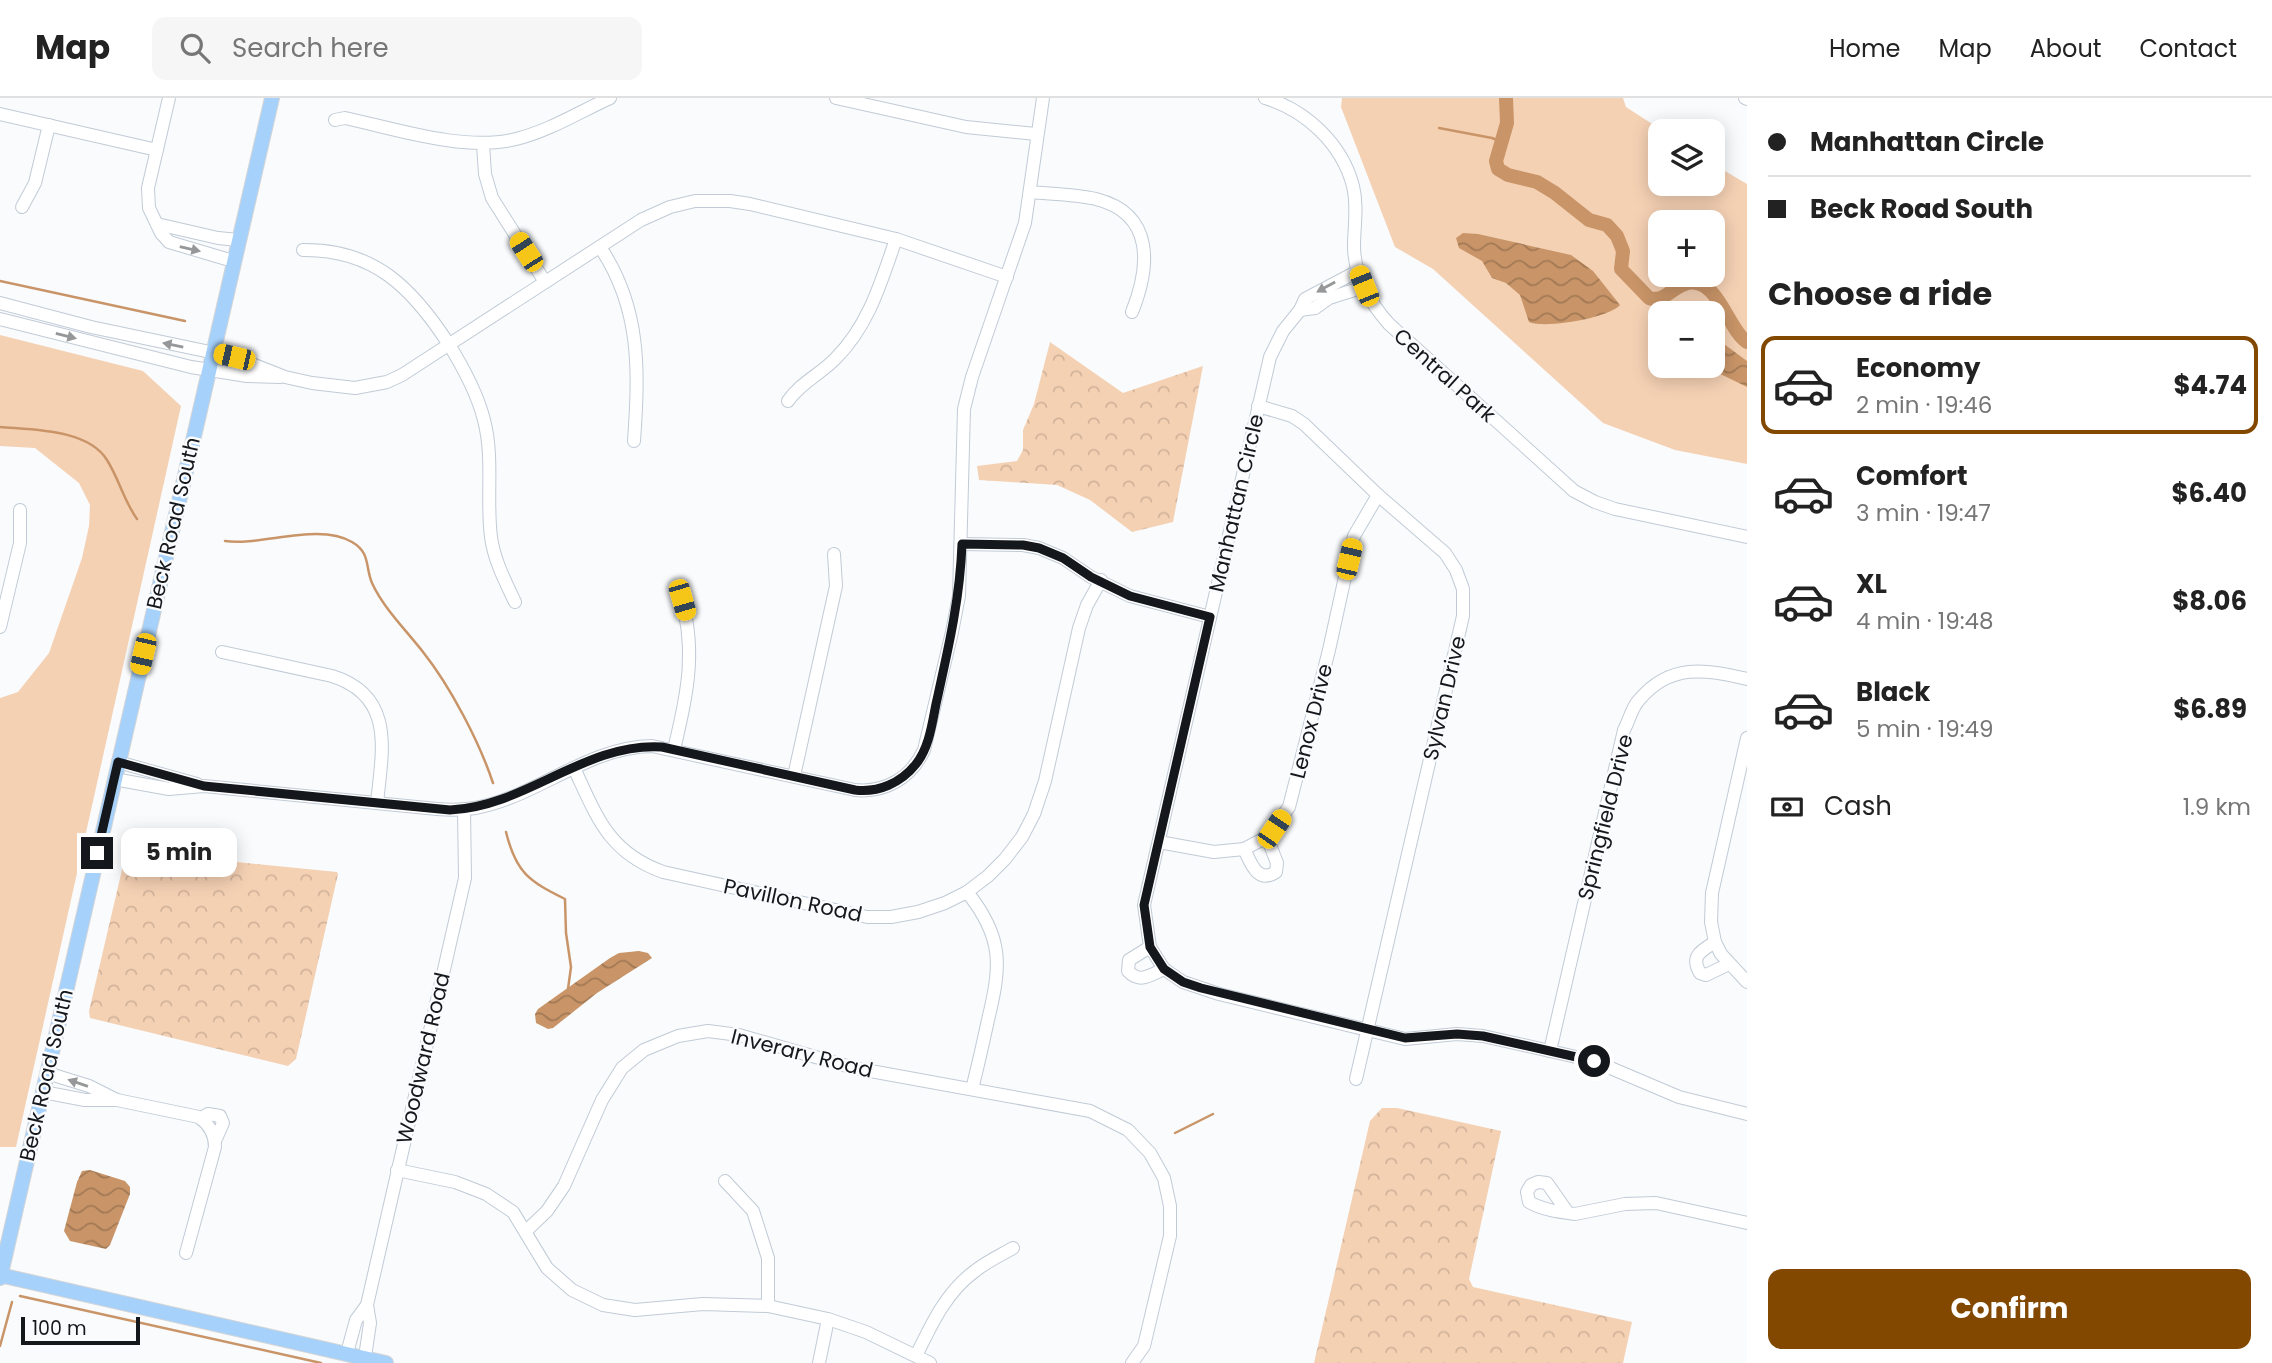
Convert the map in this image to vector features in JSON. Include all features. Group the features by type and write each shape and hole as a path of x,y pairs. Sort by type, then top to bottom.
{"main road":[{"name":"Beck Road South","path":"0,1276 272,98"},
{"path":"0,1276 386,1363"}],"street":[{"path":"169,98 147,192 149,208 161,233 169,242 233,261"},
{"path":"335,120 345,118 483,144 527,136 591,102 610,98"},
{"path":"836,98 966,127 1036,134"},
{"path":"118,762 204,786 437,809 464,809 498,802 603,755 628,748 652,746 862,790 883,788 895,783 917,764 929,736 953,632 962,544 964,409 972,377 1025,223 1043,98"},
{"name":"Central Park","path":"1265,98 1294,110 1316,126 1333,144 1344,163 1353,187 1354,250 1358,271 1369,298 1389,324 1574,491 1615,509 1747,537"},
{"path":"0,114 157,150"},
{"path":"22,206 35,183 49,125"},
{"path":"483,144 485,174 492,198 545,282"},
{"path":"1030,192 1094,199 1118,209 1131,221 1141,238 1146,257 1144,278 1132,312"},
{"path":"0,320 208,370 247,376 285,377 341,388 371,386 402,375 657,212 681,204 709,201 750,204 896,239 1007,277"},
{"path":"157,224 238,240"},
{"path":"788,401 794,391 837,357 861,327 876,296 896,239"},
{"path":"600,247 620,282 631,316 636,371 634,441"},
{"path":"303,250 349,257 382,271 411,294 449,345 471,382 484,420 489,453 491,538 496,559 514,602"},
{"name":"Manhattan Circle","path":"1358,271 1305,299 1300,310 1283,331 1270,357 1144,905 1150,947 1164,969 1183,982 1219,994 1405,1038 1457,1034 1483,1036 1594,1061 1679,1097 1747,1114"},
{"path":"1300,310 1315,308 1329,298 1364,286"},
{"path":"0,303 91,327 251,362 285,377"},
{"name":"Sylvan Drive","path":"1258,406 1292,416 1304,424 1445,554 1460,581 1464,604 1356,1079"},
{"name":"Lenox Drive","path":"1159,842 1214,852 1244,849 1266,837 1289,807 1329,650 1354,536 1378,495"},
{"path":"0,627 20,543 20,510"},
{"path":"962,544 1023,545 1039,548 1063,558 1091,577 1143,601 1210,617"},
{"path":"794,776 836,586 834,554"},
{"name":"Pavillon Road","path":"574,768 597,819 610,837 634,859 663,872 867,917 891,917 946,903 967,892 1005,859 1022,837 1034,814 1045,781 1079,628 1087,605 1101,580"},
{"path":"674,750 686,698 691,658 688,621 679,591"},
{"path":"222,652 332,676 363,692 378,715 383,734 377,803"},
{"name":"Springfield Drive","path":"1549,1051 1624,730 1637,701 1658,683 1683,671 1711,670 1747,678"},
{"path":"1747,738 1712,893 1711,922 1715,942 1728,964 1747,982"},
{"path":"114,779 169,789 204,786"},
{"name":"Woodward Road","path":"365,1357 370,1323 367,1305 465,878 464,809"},
{"path":"1244,849 1258,874 1265,877 1276,873 1277,863 1266,837"},
{"path":"967,892 988,924 998,960 996,988 972,1089"},
{"path":"1715,942 1697,955 1696,966 1700,973 1706,975 1728,964"},
{"path":"1150,947 1129,960 1128,971 1134,977 1142,979 1164,969"},
{"name":"Inverary Road","path":"526,1231 547,1211 564,1186 602,1100 622,1068 644,1050 678,1037 708,1031 739,1035 855,1068 1090,1111 1128,1130 1150,1153 1164,1178 1171,1206 1170,1236 1144,1346 1132,1363"},
{"path":"47,1073 89,1086 117,1100"},
{"path":"43,1092 85,1100 117,1100 196,1117 210,1127 215,1141 186,1253"},
{"path":"397,1170 454,1182 486,1194 513,1212 547,1268 572,1290 603,1305 635,1310 703,1304 768,1306 828,1319 866,1332 930,1363"},
{"path":"725,1181 753,1211 768,1258 768,1306"},
{"path":"1567,1213 1650,1203 1747,1223"},
{"path":"916,1356 935,1315 954,1292 975,1271 1013,1248"},
{"name":"Woodward Road","path":"347,1353 356,1320 367,1305"},
{"path":"819,1363 828,1319"}],"green space":[{"path":"1342,98 1623,98 1626,107 1648,121 1648,196 1725,196 1725,171 1747,184 1747,464 1675,450 1603,423 1433,269 1395,247 1341,107"},
{"path":"0,335 143,371 181,406 16,1147 0,1147 0,698 18,692 49,653 82,558 89,526 90,505 79,483 35,448 0,446"},
{"path":"1050,342 1123,393 1203,366 1173,522 1132,532 1090,500 1057,485 979,480 977,466 1017,461 1023,450 1023,430 1034,404"},
{"path":"129,853 337,872 296,1059 288,1066 90,1018 89,1011 125,857"},
{"path":"1382,1108 1397,1108 1501,1131 1469,1279 1473,1287 1632,1322 1623,1363 1314,1363 1370,1121"}],"water":[{"path":"1463,233 1571,255 1593,271 1620,305 1603,314 1576,321 1548,324 1529,322 1520,295 1506,283 1492,278 1482,261 1459,248 1456,238"},
{"path":"1725,345 1747,361 1747,387 1725,376"},
{"path":"619,953 648,953 652,958 597,993 553,1028 548,1029 536,1023 535,1014 538,1009 610,958"},
{"path":"90,1170 125,1181 130,1187 130,1194 106,1249 70,1241 64,1231 77,1182 82,1171"}],"waterway":[{"path":"1506,98 1507,123 1496,161 1498,169 1508,175 1537,182 1589,220 1607,225 1617,236 1623,251 1621,269 1649,298 1660,298 1688,283 1698,283 1707,288 1747,342"},
{"path":"1439,128 1502,142"},
{"path":"0,281 185,321"},
{"path":"0,427 59,433 87,442 107,460 137,519"},
{"path":"225,541 323,534 339,536 358,546 365,556 372,583 383,602 433,666 463,714 493,783"},
{"path":"506,832 514,857 526,874 542,887 565,899 571,967 568,989"},
{"path":"1175,1133 1213,1114"},
{"path":"20,1296 321,1363"},
{"path":"0,1346 12,1302"}],"route":[{"path":"97,853 118,762 204,786 450,810 476,808 498,802 603,755 638,746 662,747 855,790 883,788 903,778 917,764 929,736 953,632 962,544 1023,545 1051,552 1091,577 1130,596 1210,617 1144,905 1150,947 1164,969 1183,982 1219,994 1405,1038 1457,1034 1483,1036 1594,1061"}]}
